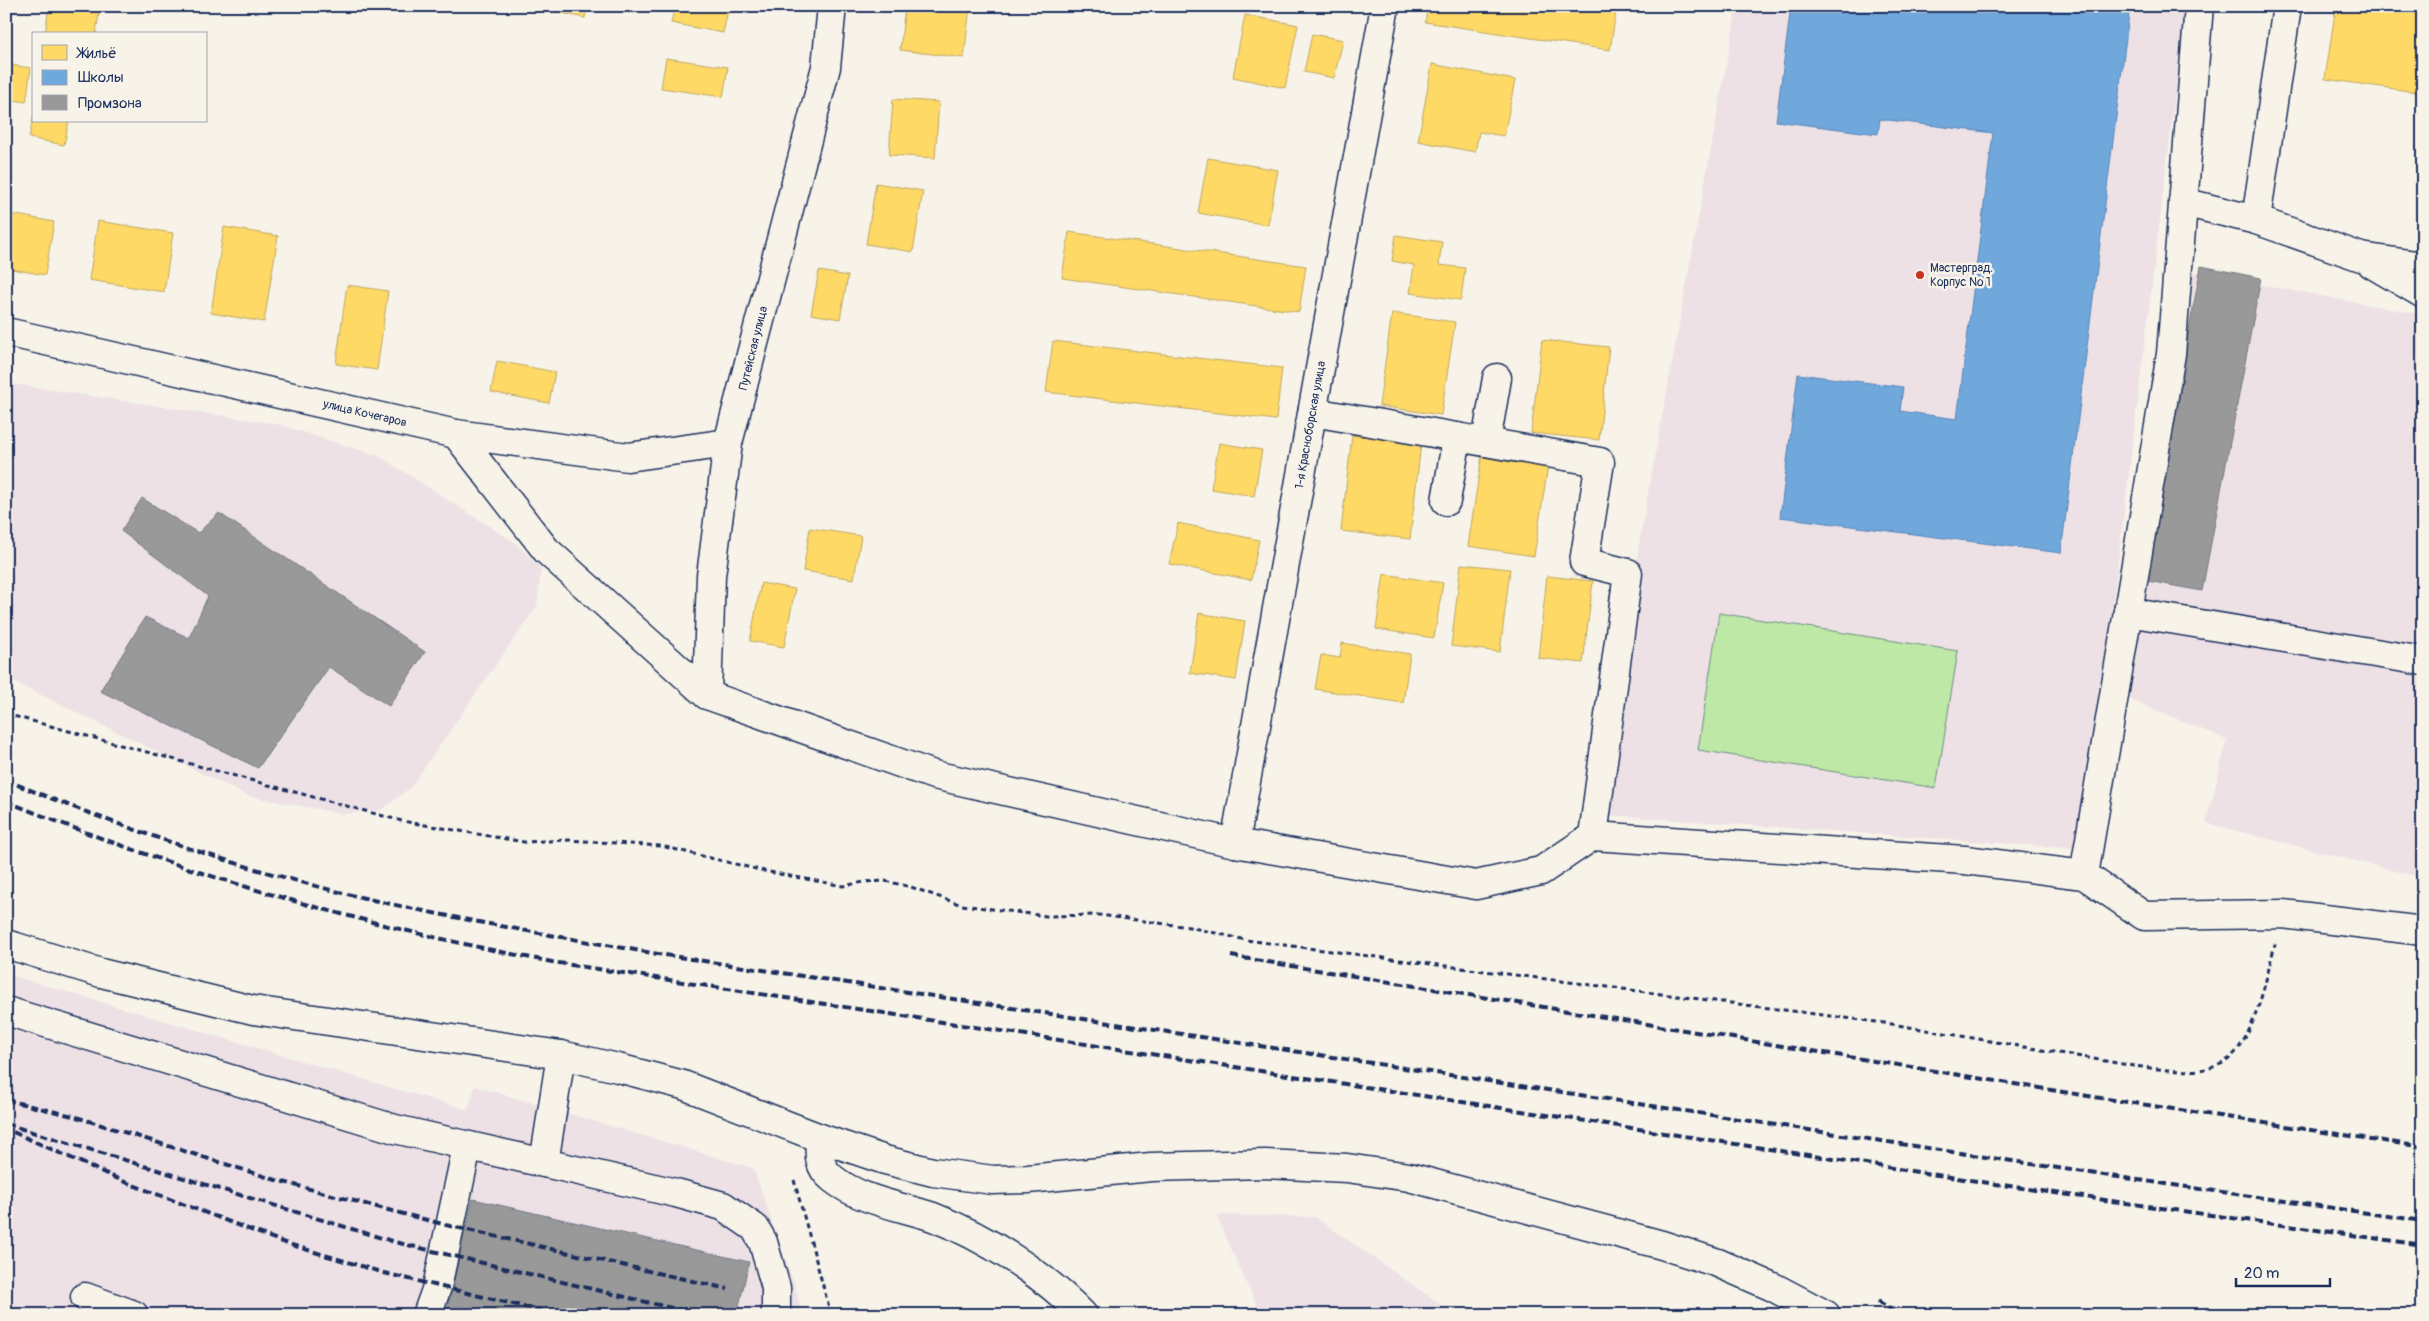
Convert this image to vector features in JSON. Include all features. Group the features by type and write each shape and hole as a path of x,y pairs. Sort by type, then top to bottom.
{"street":[{"name":"Путейская улица","path":"707,695 711,576 728,443 826,67 832,6"},
{"name":"1-я Красноборская улица","path":"1235,843 1385,6"},
{"path":"2084,875 2171,354 2199,6"},
{"path":"2256,220 2287,6"},
{"path":"2183,202 2256,220 2361,257 2423,266"},
{"path":"2361,257 2423,294"},
{"name":"улица Кочегаров","path":"6,332 456,434 628,457 728,443"},
{"path":"1486,442 1497,378"},
{"path":"1312,412 1600,462 1584,562 1628,573 1593,836"},
{"path":"456,434 546,550 707,695 934,775 1235,843 1476,885 1541,871 1593,836 1965,860 2084,875 2144,916 2283,914 2423,931"},
{"path":"1446,501 1457,438"},
{"path":"2128,612 2423,661"},
{"path":"6,944 101,973 252,1010 561,1055 683,1085 820,1138 885,1160 933,1172 993,1180 1028,1179 1151,1166 1265,1164 1376,1171 1441,1184 1662,1245 1718,1263 1800,1308 1826,1315"},
{"path":"6,1011 356,1119 467,1147 544,1163 722,1206 743,1218 755,1228 768,1257 776,1288 776,1315"},
{"path":"544,1163 561,1055"},
{"path":"820,1138 819,1160 824,1171 834,1180 874,1199 932,1217 978,1236 1013,1259 1072,1304 1083,1315"},
{"path":"427,1315 437,1287 467,1147"},
{"path":"85,1297 134,1315"}],"path":[{"path":"6,714 402,821 515,840 615,842 661,846 764,871 843,886 864,882 899,883 962,905 1046,916 1099,915 1189,927 1246,940 1892,1024 2134,1066 2174,1070 2200,1069 2222,1063 2237,1051 2247,1034 2258,1006 2283,914"},
{"path":"793,1177 831,1315"}],"shaded area":[{"name":"Мастерград. Корпус № 1","path":"1737,6 2186,6 2083,849 1607,815 1639,544"},
{"path":"2187,271 2423,315 2423,878 2206,823 2227,740 2122,696"},
{"path":"6,383 277,424 379,456 514,542 541,568 537,606 410,788 381,810 343,814 248,796 6,678"},
{"path":"6,974 468,1110 475,1086 753,1168 794,1283 803,1315 6,1315"},
{"path":"1216,1215 1315,1217 1456,1315 1261,1315"}],"green space":[{"path":"1719,613 1958,651 1936,788 1698,750"}],"building: Жильё":[{"path":"49,6 100,6 96,32 45,32"},
{"path":"100,6 122,6 121,10"},
{"path":"529,6 587,6 585,18"},
{"path":"675,6 729,6 723,33 671,23"},
{"path":"905,6 970,6 964,58 900,50"},
{"path":"1428,6 1617,6 1610,50 1425,22"},
{"path":"2336,6 2423,6 2423,93 2325,79"},
{"path":"1245,15 1298,25 1285,88 1233,77"},
{"path":"1312,34 1343,40 1334,78 1304,72"},
{"path":"666,58 728,67 723,97 661,88"},
{"path":"1432,64 1515,80 1504,136 1479,132 1475,152 1418,141"},
{"path":"10,65 31,68 26,102 6,99"},
{"path":"893,99 939,102 935,158 889,155"},
{"path":"32,122 69,122 64,145 29,138"},
{"path":"1208,158 1278,170 1268,225 1198,213"},
{"path":"876,183 923,191 913,252 866,244"},
{"path":"6,213 54,222 45,275 6,268"},
{"path":"98,221 173,233 164,292 89,280"},
{"path":"224,227 278,236 264,322 211,313"},
{"path":"1069,232 1306,266 1299,312 1062,278"},
{"path":"1396,235 1442,242 1439,265 1465,268 1461,300 1410,293 1414,265 1392,261"},
{"path":"819,271 848,276 840,319 811,314"},
{"path":"347,285 388,291 377,370 336,364"},
{"path":"1392,313 1455,322 1441,415 1379,406"},
{"path":"1542,340 1609,347 1599,440 1531,433"},
{"path":"1053,341 1282,368 1276,420 1046,392"},
{"path":"497,361 555,372 549,403 491,392"},
{"path":"1352,435 1421,443 1410,539 1341,531"},
{"path":"1219,443 1262,450 1254,496 1211,489"},
{"path":"1482,455 1548,465 1534,556 1468,546"},
{"path":"1178,523 1259,540 1251,580 1169,564"},
{"path":"810,528 861,536 854,579 803,571"},
{"path":"1461,564 1510,569 1500,652 1451,646"},
{"path":"1384,574 1443,583 1434,638 1376,629"},
{"path":"1547,576 1593,581 1583,663 1538,658"},
{"path":"761,583 795,589 784,647 750,641"},
{"path":"1199,613 1245,621 1236,680 1190,673"},
{"path":"1342,643 1410,654 1403,703 1315,689 1321,655 1340,658"}],"building: Школы":[{"path":"1791,6 2130,6 2061,553 1780,517 1798,374 1903,387 1900,411 1957,419 1993,133 1880,119 1878,134 1776,121"}],"building: Промзона":[{"path":"2201,266 2261,278 2202,591 2142,580"},
{"path":"142,498 198,533 219,513 425,652 389,706 329,667 258,768 100,691 145,617 189,638 208,596 121,531"},
{"path":"473,1199 749,1262 737,1315 470,1315 447,1309"}],"railway":[{"path":"6,780 132,829 304,883 385,903 537,933 652,953 2097,1174 2423,1221"},
{"path":"6,801 140,852 207,875 412,932 552,962 2048,1192 2423,1245"},
{"path":"1231,956 2088,1096 2423,1147"},
{"path":"6,1100 73,1116 276,1180 377,1207 450,1226 728,1289"},
{"path":"6,1124 395,1242 701,1315"},
{"path":"13,1132 125,1182 285,1243 384,1273 559,1315"},
{"path":"1878,1301 1898,1315"},
{"path":"6,1308 22,1315"}],"place":[{"name":"Мастерград. Корпус № 1","path":"1920,275"}]}
